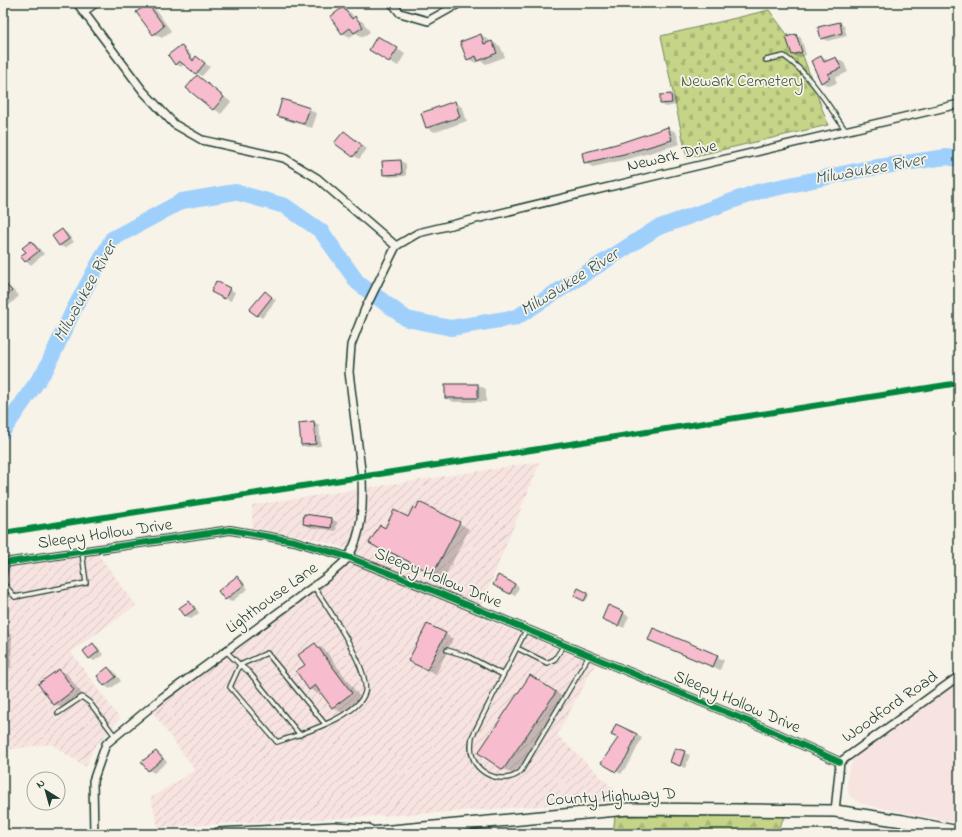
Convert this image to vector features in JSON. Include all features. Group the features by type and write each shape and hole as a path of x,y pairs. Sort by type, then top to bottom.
{"main road":[{"name":"County Highway D","path":"359,834 628,809 835,811 903,821 959,832"},
{"name":"County Highway D","path":"218,834 334,828 388,831"}],"street":[{"path":"77,3 143,91 174,124 202,140 284,158 317,178 396,246"},
{"path":"84,12 96,3"},
{"path":"392,3 400,13 428,21 460,3"},
{"name":"Newark Drive","path":"396,246 418,233 959,104"},
{"name":"Lighthouse Lane","path":"94,834 93,781 106,744 226,651 328,576 348,557 361,523 362,495 362,478 349,372 351,345 365,309 396,246"},
{"name":"Sleepy Hollow Drive","path":"5,563 230,530 294,541 348,557 760,726 840,762"},
{"name":"Woodford Road","path":"835,811 840,762 959,676"}],"lane":[{"path":"766,60 784,56 794,62 846,131"},
{"path":"5,563 3,583 15,597 86,583 82,552"},
{"path":"314,586 333,614 348,641 363,676 365,692 359,702 325,724 313,731 277,742 230,686 240,665 266,653 325,724"},
{"path":"526,630 472,737 470,746 473,759 479,768 490,776 506,779 516,777 522,771 590,656"},
{"path":"517,648 547,663 555,659 564,645"},
{"path":"447,650 467,656 503,674"},
{"path":"226,651 249,672 300,735"},
{"path":"58,713 82,697 90,702 115,736"}],"shaded area":[{"path":"540,462 477,616 595,664 557,735 616,791 614,801 417,814 158,827 151,798 195,770 151,710 283,613 328,582 360,554 333,544 292,534 252,528 252,505"},
{"path":"97,553 136,605 71,652 120,719 93,748 86,767 51,744 3,750 3,567"},
{"path":"959,679 959,823 872,806 860,803 851,797 848,793 847,781 848,772 854,758"}],"green space":[{"name":"Newark Cemetery","path":"769,10 803,56 828,125 687,158 661,36"},
{"path":"615,816 785,816 775,834 613,834"}],"building":[{"path":"148,4 164,26 153,35 136,12"},
{"path":"343,7 352,19 355,16 363,27 354,33 350,28 342,34 330,17"},
{"path":"840,22 842,33 821,39 818,27"},
{"path":"481,34 484,44 492,41 497,53 478,61 476,56 467,60 460,42"},
{"path":"796,34 802,52 792,55 786,37"},
{"path":"377,36 398,48 389,62 369,50"},
{"path":"181,45 193,61 196,56 205,63 196,74 179,61 175,65 168,55"},
{"path":"821,56 824,62 836,57 841,68 828,74 830,78 821,83 811,61"},
{"path":"197,75 224,97 213,110 186,88"},
{"path":"671,94 672,103 660,104 660,95"},
{"path":"282,99 310,108 304,124 277,116"},
{"path":"455,101 460,117 426,128 421,113"},
{"path":"668,127 672,140 624,154 584,163 582,153 620,143"},
{"path":"344,131 362,145 353,157 334,143"},
{"path":"401,160 402,174 383,175 382,161"},
{"path":"62,229 69,239 59,246 52,236"},
{"path":"31,241 39,251 25,262 20,256 26,252 22,248"},
{"path":"216,281 230,288 225,299 211,292"},
{"path":"3,282 12,291 3,299"},
{"path":"265,291 272,297 257,316 249,310"},
{"path":"445,384 478,384 478,398 445,398"},
{"path":"314,421 316,444 301,445 299,423"},
{"path":"419,502 460,522 433,574 369,543 380,525 385,528 394,510 408,517 413,507 416,509"},
{"path":"304,514 332,518 331,528 303,524"},
{"path":"498,575 515,584 510,594 493,585"},
{"path":"237,576 244,585 225,600 218,591"},
{"path":"578,588 588,593 584,601 574,596"},
{"path":"189,601 195,609 185,616 179,608"},
{"path":"608,605 624,612 618,626 602,619"},
{"path":"427,624 446,633 427,670 408,661"},
{"path":"653,628 718,655 713,667 648,640"},
{"path":"93,643 99,651 89,659 83,651"},
{"path":"315,643 352,693 332,708 315,685 309,690 296,671 305,665 298,655"},
{"path":"108,667 116,677 104,686 97,676"},
{"path":"59,669 74,690 54,705 38,684"},
{"path":"530,675 556,692 503,770 478,753"},
{"path":"616,724 637,734 628,755 616,772 601,763 618,738 611,735"},
{"path":"675,748 685,751 680,766 670,762"},
{"path":"156,751 163,759 148,771 141,762"}],"waterway":[{"name":"Milwaukee River","path":"3,431 46,369 74,309 112,239 182,201 235,192 285,206 321,231 358,283 407,319 451,328 517,317 657,228 757,192 865,169 946,157 959,159"}],"cycle path":[{"path":"3,533 959,383"},
{"path":"3,563 230,530 294,541 348,557 417,584 767,729 840,762"}]}
